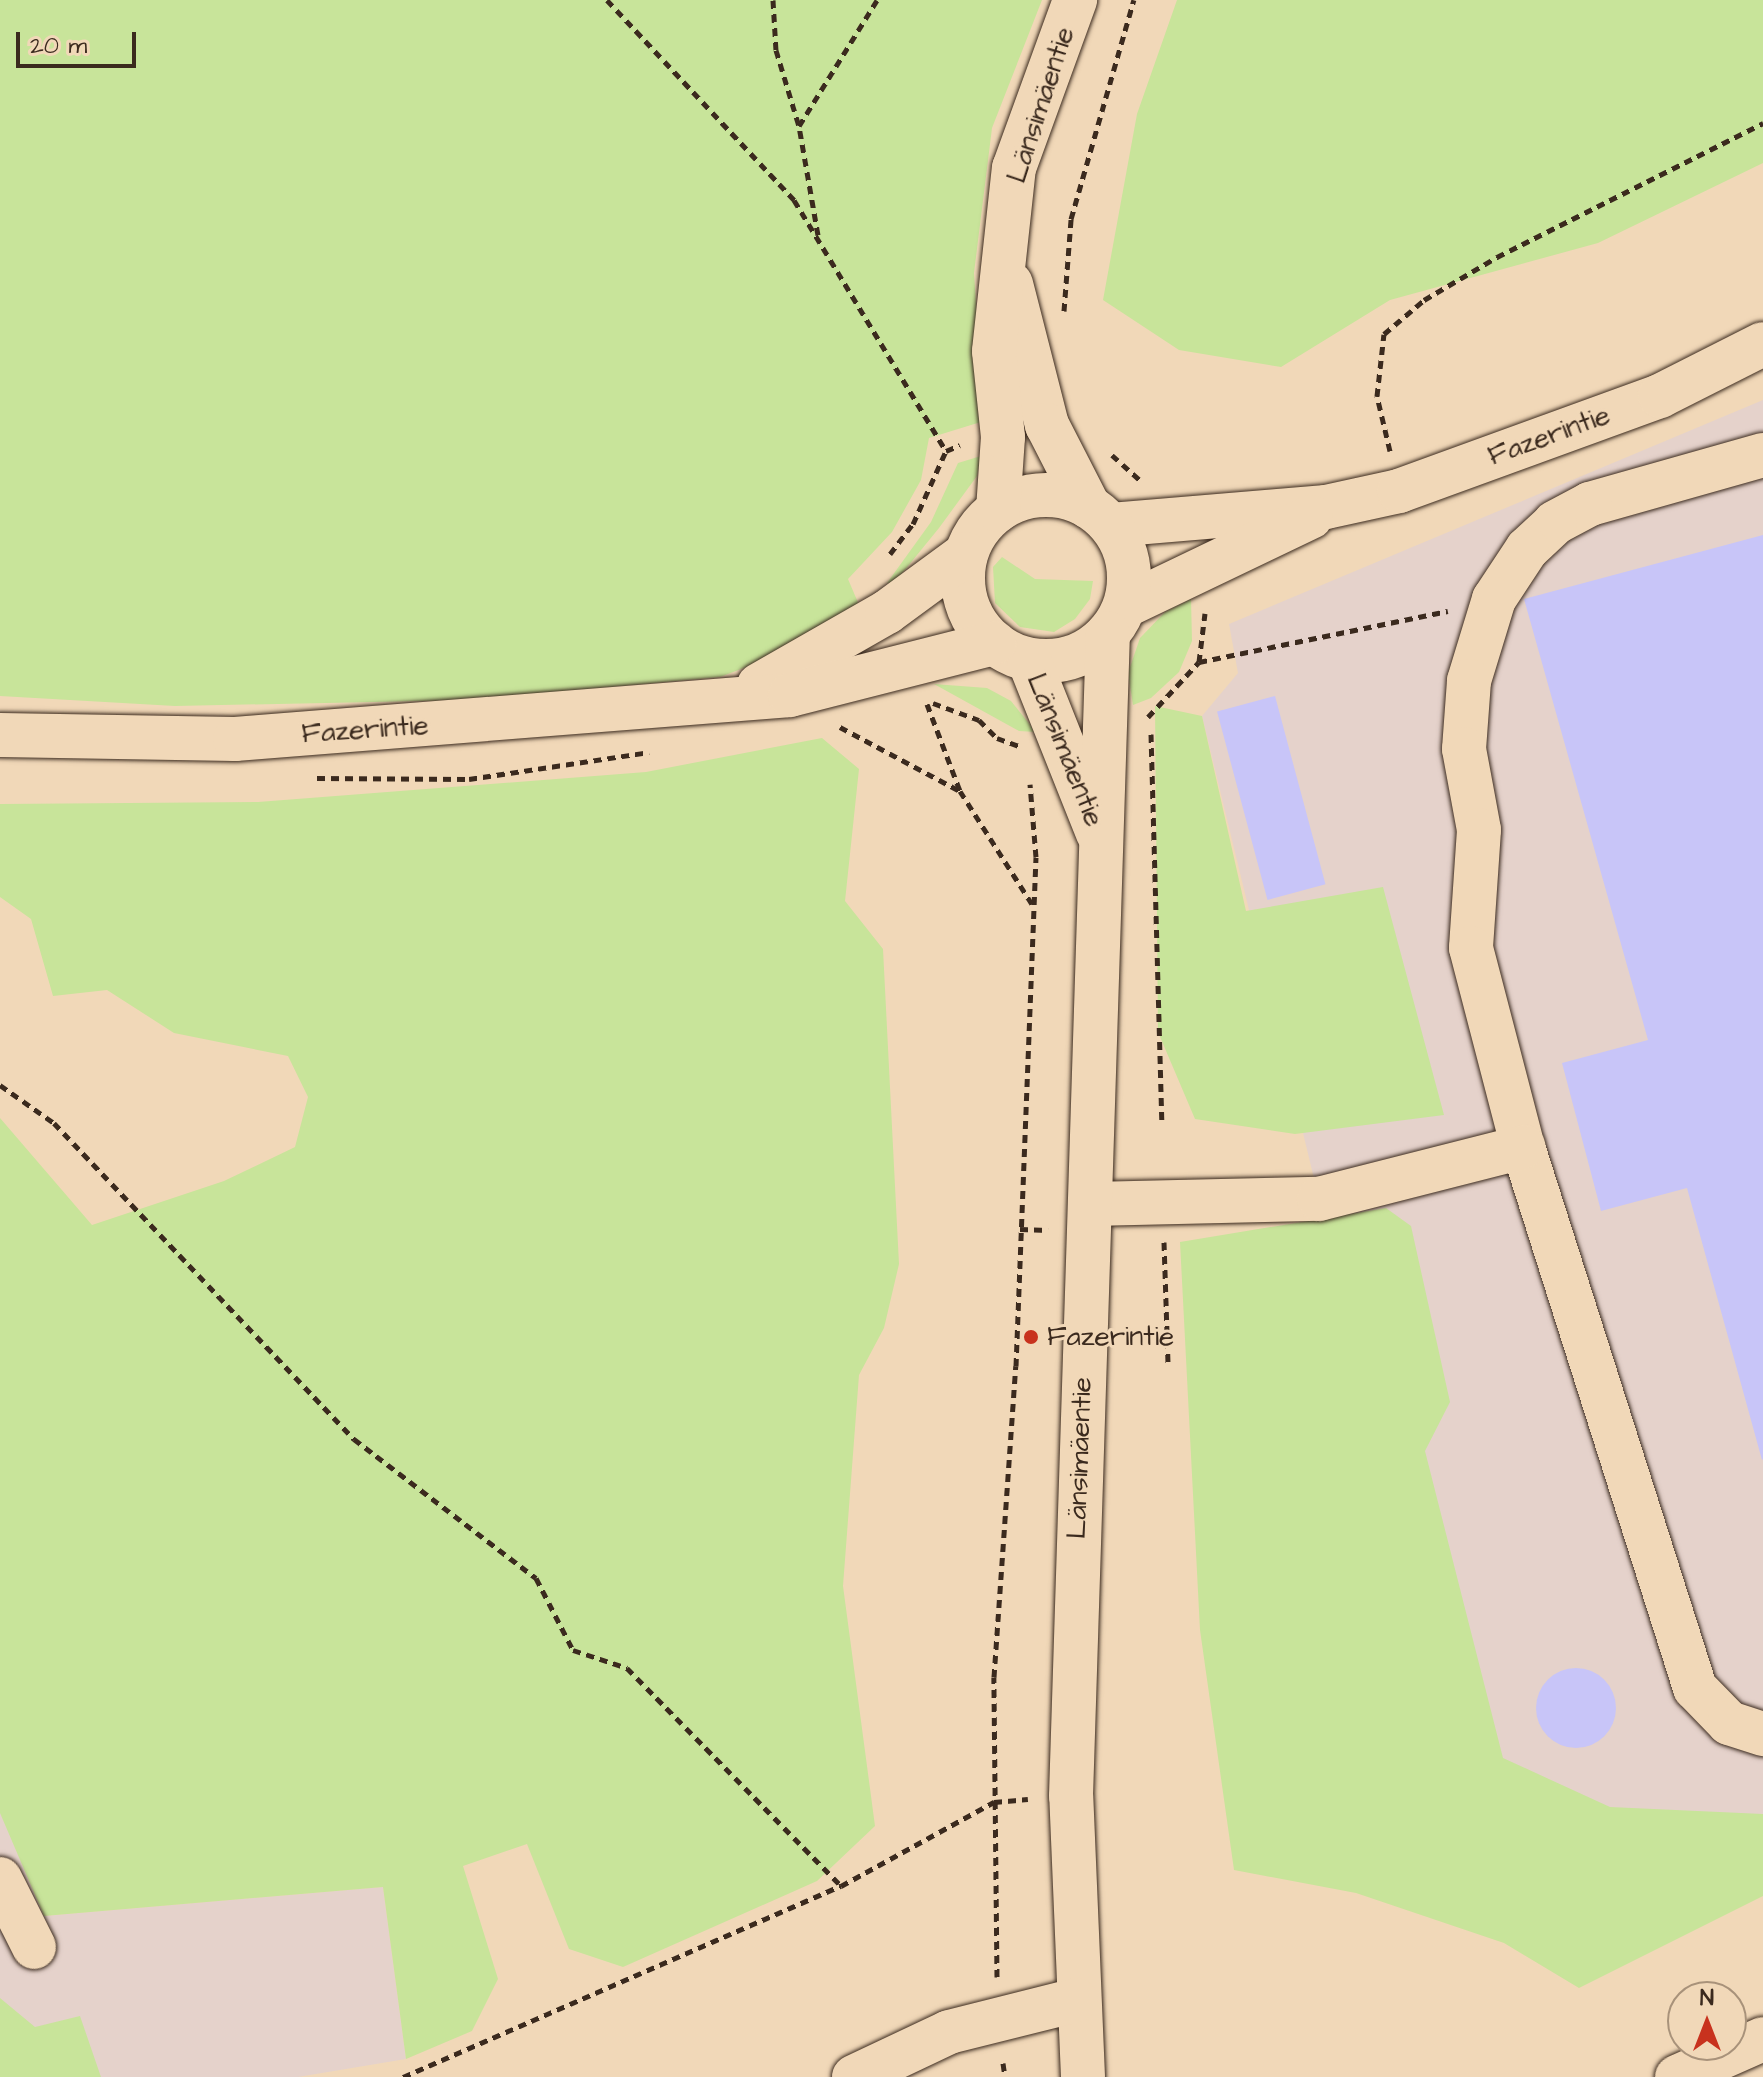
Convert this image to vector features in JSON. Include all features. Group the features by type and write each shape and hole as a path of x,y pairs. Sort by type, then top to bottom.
{"main road":[{"name":"Länsimäentie","path":"998,510 1003,437 994,351 1014,168 1075,0"},
{"name":"Länsimäentie","path":"1005,259 1047,425 1100,516 1130,578 1116,620 1108,771 1100,839 1071,1796 1076,2000 1083,2077"},
{"name":"Fazerintie","path":"1100,516 1326,507 1399,491 1660,396 1763,344"},
{"path":"1763,455 1590,504 1555,523 1527,549 1494,599 1469,681 1465,735 1479,830 1471,948 1523,1147 1695,1688 1729,1723 1763,1734"},
{"path":"966,554 998,510 1027,497 1049,496 1100,516"},
{"name":"Fazerintie","path":"1116,620 1194,569 1276,538 1326,507"},
{"name":"Länsimäentie","path":"966,554 963,587 973,617 1011,652 1100,839"},
{"name":"Fazerintie","path":"729,700 887,612 966,554"},
{"name":"Länsimäentie","path":"1011,652 1084,652 1116,620"},
{"name":"Fazerintie","path":"0,735 235,739 790,695 1011,652"},
{"path":"1091,1204 1319,1199 1523,1147"},
{"path":"0,1879 34,1947"},
{"path":"854,2077 999,2015 1076,2000"},
{"path":"1677,2077 1763,2039"}],"path":[{"path":"607,0 794,200 946,451 913,524 880,566"},
{"path":"773,0 776,50 799,126 818,240"},
{"path":"799,126 877,0"},
{"path":"1066,323 1071,219 1134,0"},
{"path":"1399,491 1377,396 1384,334 1424,300 1497,257 1763,123"},
{"path":"1199,662 1494,599"},
{"path":"1024,748 997,738 979,720 926,700 960,791 1032,905"},
{"path":"1150,717 1162,1125"},
{"path":"830,722 960,791"},
{"path":"1005,2077 999,2015 994,1677 1016,1366 1032,905 1029,777"},
{"path":"0,1085 54,1123 354,1439 536,1578 573,1650 627,1668 841,1886"},
{"path":"403,2077 841,1886 994,1802 1071,1796"}],"shaded area":[{"path":"1763,400 1763,1841 1529,1935 1319,1199 1202,716 1238,673 1229,624"},
{"path":"0,1812 44,1916 383,1887 406,2059 298,2077 0,2077"}],"green space":[{"path":"0,0 1042,0 992,128 974,273 984,421 929,438 921,480 892,532 848,579 862,612 799,647 720,677 469,700 175,706 0,696"},
{"path":"1177,0 1763,0 1763,163 1598,243 1390,300 1281,367 1179,350 1103,300 1137,114"},
{"path":"981,456 977,476 939,528 895,582 887,583 931,522 958,463"},
{"path":"1002,557 1035,579 1093,581 1090,599 1075,619 1054,632 1020,627 995,603 993,567"},
{"path":"1191,599 1192,641 1179,672 1151,698 1133,705 1128,673 1140,638 1165,612"},
{"path":"934,684 987,688 1011,701 1036,732 1019,731"},
{"path":"1155,706 1202,716 1246,911 1383,887 1444,1115 1295,1134 1195,1119 1158,1032"},
{"path":"822,738 859,769 845,901 883,949 899,1264 884,1328 859,1375 843,1586 875,1826 817,1881 623,1967 569,1949 527,1844 463,1866 498,1979 472,2031 406,2059 383,1887 44,1916 0,1813 0,1118 92,1225 224,1181 295,1147 308,1097 288,1056 174,1033 107,990 53,996 31,919 0,897 0,804 258,802 646,772"},
{"path":"1386,1208 1411,1226 1450,1402 1425,1451 1503,1758 1610,1807 1763,1814 1763,1896 1579,1988 1504,1943 1356,1893 1234,1870 1200,1630 1180,1242"},
{"path":"0,1998 35,2027 80,2016 101,2077 0,2077"}],"building":[{"path":"1763,535 1762,1460 1687,1188 1601,1211 1562,1063 1648,1040 1524,599"},
{"path":"1275,696 1325,884 1268,900 1217,712"},
{"path":"1576,1668 1591,1671 1604,1680 1613,1693 1616,1708 1613,1723 1604,1736 1591,1745 1576,1748 1561,1745 1548,1736 1539,1723 1536,1708 1539,1693 1548,1680 1561,1671"}],"place":[{"name":"Fazerintie","path":"1031,1337"}]}
